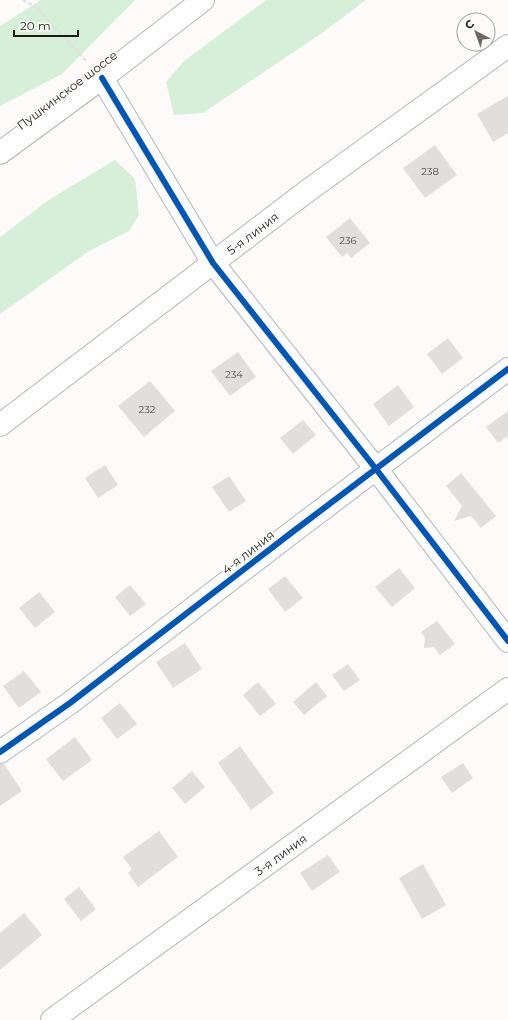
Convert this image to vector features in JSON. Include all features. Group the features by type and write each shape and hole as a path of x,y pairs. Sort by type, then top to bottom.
{"street":[{"name":"Пушкинское шоссе","path":"0,153 102,78 203,0"},
{"name":"5-я линия","path":"0,425 306,192 508,46"},
{"path":"102,78 213,263 376,469 508,641"},
{"name":"4-я линия","path":"0,752 70,703 508,369"},
{"name":"3-я линия","path":"52,1020 508,689"}],"path":[{"path":"23,0 37,8 102,78"}],"green space":[{"path":"41,0 135,0 62,74 0,106 0,26"},
{"path":"266,0 366,0 322,33 203,113 174,115 166,82 184,61"},
{"path":"115,160 135,179 139,215 129,231 89,251 0,314 0,237 50,199"}],"building":[{"path":"508,96 508,133 493,142 477,114"},
{"path":"435,145 457,175 425,198 403,168"},
{"path":"350,218 370,243 351,258 347,253 342,257 326,237"},
{"path":"448,338 463,358 442,374 427,354"},
{"path":"238,352 256,377 230,396 211,371"},
{"path":"150,381 175,411 144,437 118,406"},
{"path":"398,385 414,407 389,426 373,404"},
{"path":"508,411 508,436 498,443 486,427"},
{"path":"303,420 316,435 293,454 280,438"},
{"path":"105,465 118,485 98,498 85,478"},
{"path":"461,473 496,516 481,528 471,516 454,521 462,506 446,486"},
{"path":"229,476 246,501 229,512 212,487"},
{"path":"399,568 415,588 392,607 375,587"},
{"path":"285,576 303,598 285,612 268,589"},
{"path":"130,585 146,604 130,616 115,597"},
{"path":"39,592 55,612 35,628 19,608"},
{"path":"437,621 455,644 440,655 434,647 424,648 425,638 421,632"},
{"path":"185,643 202,669 173,688 156,662"},
{"path":"348,664 360,680 344,691 332,675"},
{"path":"24,671 41,692 19,708 3,686"},
{"path":"258,682 276,704 260,716 243,695"},
{"path":"316,682 327,696 304,715 293,702"},
{"path":"120,703 137,724 117,739 101,718"},
{"path":"75,737 92,760 63,781 46,759"},
{"path":"240,746 274,793 251,810 218,763"},
{"path":"463,763 473,778 452,793 441,777"},
{"path":"0,764 4,764 22,791 0,806"},
{"path":"192,771 205,787 185,804 172,788"},
{"path":"159,831 178,857 138,887 128,873 132,869 123,857"},
{"path":"328,855 340,872 312,891 300,873"},
{"path":"423,864 446,905 422,919 399,878"},
{"path":"79,887 96,909 81,921 64,899"},
{"path":"24,913 42,935 0,970 0,933"}],"cycle path":[{"path":"102,78 213,263 376,469 508,641"},
{"path":"0,752 70,703 508,369"}]}
